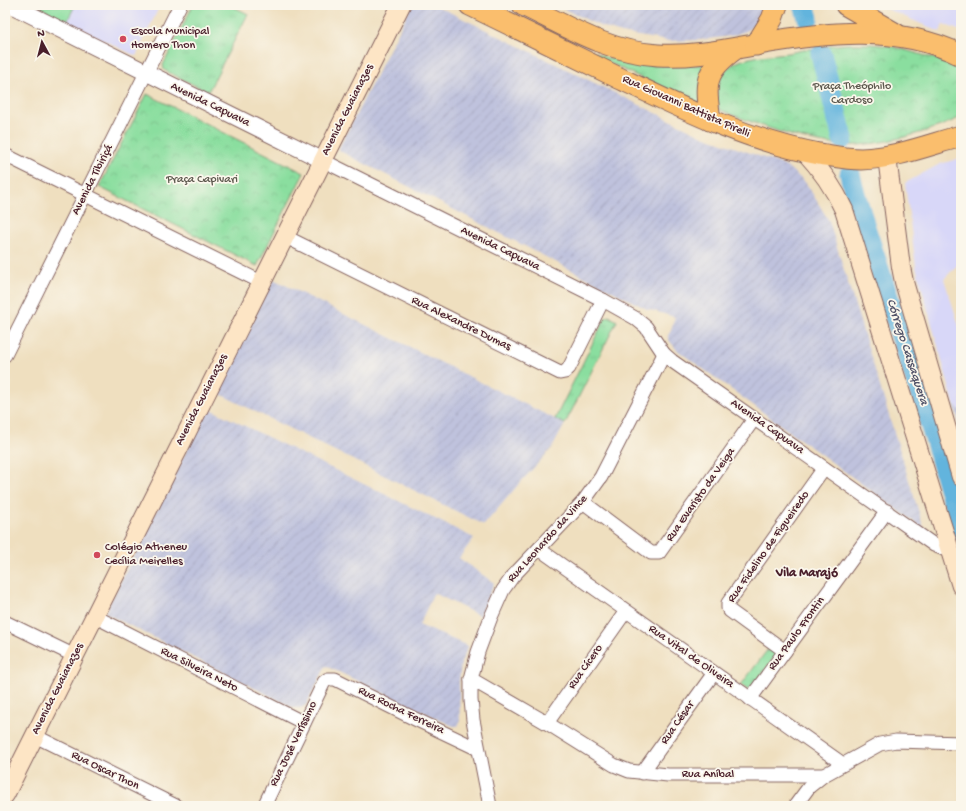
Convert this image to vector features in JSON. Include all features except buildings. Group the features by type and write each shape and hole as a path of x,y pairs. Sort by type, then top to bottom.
{"highway":[{"name":"Rua Giovanni Battista Pirelli","path":"470,5 644,90 710,120 752,136 804,151 842,158 861,159 887,157 960,136"},
{"path":"522,5 594,40 615,47 658,55 696,54 832,34 865,34 903,38 931,43 961,55"},
{"path":"756,45 772,19 777,5"},
{"path":"846,5 903,38"},
{"path":"710,120 707,85 710,75 723,58 735,49"}],"main road":[{"name":"Avenida Guaianazes","path":"5,795 401,5"},
{"path":"804,151 830,183 844,210 961,586"},
{"path":"887,157 904,282 961,477"}],"street":[{"name":"Avenida Capuava","path":"11,5 604,300 635,318 646,327 664,354 678,365 934,545 951,552"},
{"name":"Avenida Tibiriçá","path":"5,356 180,5"},
{"path":"5,155 261,282"},
{"name":"Rua Alexandre Dumas","path":"284,236 560,372 565,372 569,368 604,300"},
{"name":"Rua Leonardo da Vince","path":"490,806 473,720 471,679 491,617 503,590 513,576 583,502 601,477 664,354"},
{"name":"Rua Evaristo da Veiga","path":"583,502 651,553 660,553 754,419"},
{"name":"Rua Fidelino de Figueiredo","path":"785,651 730,611 728,608 728,603 824,468"},
{"name":"Rua Paulo Frontin","path":"750,699 887,511"},
{"name":"Rua Vital de Oliveira","path":"539,549 843,764"},
{"name":"Rua Cícero","path":"547,723 626,611"},
{"name":"Rua Silveira Neto","path":"94,616 304,723"},
{"path":"5,622 74,656"},
{"name":"Rua César","path":"642,773 714,673"},
{"name":"Rua Rocha Ferreira","path":"324,682 328,679 335,679 478,749"},
{"name":"Rua Aníbal","path":"471,679 547,723 614,765 629,771 642,773 668,776 824,775 874,746 888,742 961,743"},
{"name":"Rua José Veríssimo","path":"264,806 324,682"},
{"name":"Rua Oscar Thon","path":"35,736 176,806"},
{"path":"795,806 809,787 824,775"}],"shaded area":[{"name":"Escola Municipal Homero Thon","path":"75,5 160,5 136,56 67,22"},
{"path":"412,5 435,5 703,136 781,164 790,169 806,183 829,221 924,529 677,350 668,339 675,317 647,309 340,151 339,148"},
{"path":"556,5 766,5 765,10 758,22 746,31 731,36 700,40 668,41 621,33 600,26"},
{"path":"878,5 961,5 961,31 943,24 940,32"},
{"path":"961,158 961,261 944,279 961,332 961,411 954,404 916,267 905,183 940,164"},
{"path":"273,279 565,424 552,448 484,525 216,392"},
{"path":"954,404 961,411 961,431"},
{"path":"208,408 474,538 459,558 494,583 480,616 434,593 419,625 468,646 461,663 459,682 460,722 458,726 453,726 326,666 306,705 301,708 294,708 105,613"}],"green space":[{"path":"36,5 75,5 67,22"},
{"path":"193,5 230,5 248,14 208,92 164,70 163,65"},
{"name":"Praça Theóphilo Cardoso","path":"850,44 891,46 961,66 961,117 949,123 902,138 868,144 840,145 794,136 720,110 717,99 719,81 725,71 735,63 749,58"},
{"path":"588,50 609,58 655,65 680,66 706,64 700,106 587,52"},
{"name":"Praça Capivari","path":"147,94 304,173 257,266 99,187"},
{"path":"609,316 617,321 565,424 555,419 605,318"},
{"path":"771,645 778,652 752,689 746,689 741,685"}],"waterway":[{"name":"Córrego Cassaquera","path":"804,5 808,18"},
{"name":"Córrego Cassaquera","path":"821,54 843,139"},
{"name":"Córrego Cassaquera","path":"850,174 866,230 936,442 961,530"},
{"path":"844,191 853,187"}],"place":[{"name":"Escola Municipal Homero Thon","path":"123,39"},
{"name":"Colégio Atheneu Cecília Meirelles","path":"97,555"}],"district":[{"name":"Vila Marajó","path":"807,573"}]}
